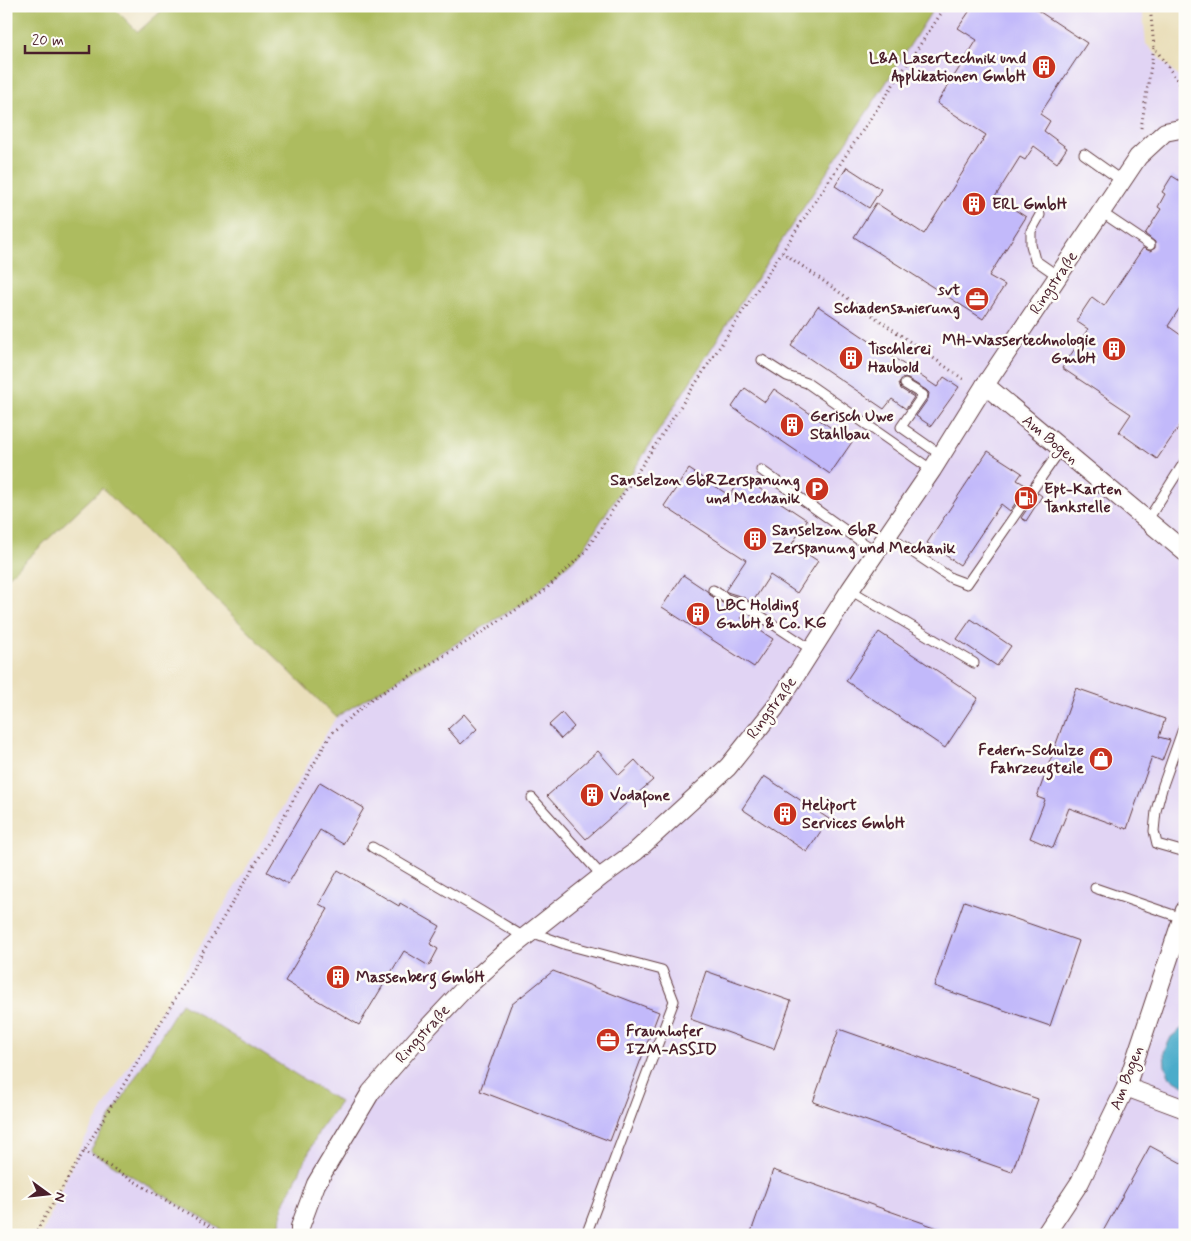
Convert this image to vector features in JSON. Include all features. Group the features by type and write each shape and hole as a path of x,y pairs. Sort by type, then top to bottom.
{"street":[{"name":"Ringstraße","path":"300,1235 300,1227 316,1184 371,1092 417,1039 464,989 502,955 635,852 728,767 775,708 850,590 932,470 983,388 1138,157 1165,132 1185,128"},
{"name":"Am Bogen","path":"983,388 1061,449 1185,552"},
{"name":"Am Bogen","path":"1045,1235 1080,1182 1126,1087 1183,919"},
{"path":"1126,1087 1185,1109"}],"lane":[{"path":"1084,154 1122,181"},
{"path":"1101,212 1150,245"},
{"path":"1040,215 1031,231 1030,245 1035,260 1058,276"},
{"path":"762,360 787,376 807,383 932,470"},
{"path":"905,384 923,395 901,427 941,455"},
{"path":"887,535 951,578 967,584 1061,449"},
{"path":"1147,521 1185,461"},
{"path":"761,470 876,551"},
{"path":"713,590 727,599 741,603 812,650"},
{"path":"850,590 974,663"},
{"path":"1185,723 1163,785 1156,811 1154,832 1157,844 1185,852"},
{"path":"532,798 602,876"},
{"path":"372,846 528,935 662,970 674,1001 586,1235"},
{"path":"1095,888 1183,919"}],"path":[{"path":"34,1235 331,734 370,700 470,640 544,592 585,552 946,6"},
{"path":"1138,157 1154,48 1150,6"},
{"path":"1154,48 1185,91"},
{"path":"782,252 983,388"},
{"path":"84,1151 224,1235"}],"shaded area":[{"path":"935,6 1142,6 1146,44 1185,83 1185,1235 41,1235 79,1149 336,717 529,599 580,554 743,299"}],"green space":[{"path":"6,6 112,6 138,32 167,6 935,6 743,299 580,554 529,599 336,717 102,488 6,579"},
{"path":"181,1003 340,1102 319,1131 283,1206 278,1235 230,1235 90,1151"}],"water":[{"path":"1185,1026 1185,1086 1170,1077 1165,1066 1164,1052 1171,1037"}],"building":[{"path":"973,6 1031,6 1087,43 1040,114 1050,121 1044,131 1067,148 1057,163 1034,146 1025,160 1020,157 995,197 1026,217 989,276 1005,285 983,319 854,237 876,203 924,234 986,135 937,103 977,40 958,28"},
{"path":"847,167 881,189 869,208 835,186"},
{"path":"1172,176 1185,184 1185,300 1168,326 1185,338 1185,418 1157,459 1119,432 1131,414 1062,368 1088,329 1076,321 1092,297 1104,306 1143,248 1150,251 1155,248 1155,242 1145,234 1161,209 1158,207 1165,194 1162,192"},
{"name":"Tischlerei Haubold","path":"818,306 937,387 944,377 959,387 931,426 916,416 928,399 929,393 908,379 902,378 899,383 901,389 914,397 906,409 892,399 884,409 791,346"},
{"name":"Gerisch Uwe Stahlbau","path":"745,388 765,402 774,389 852,442 830,474 732,407"},
{"path":"988,451 1022,473 1017,480 1027,486 1010,511 1001,504 960,565 927,543"},
{"name":"Sanselzon GbR Zerspanung und Mechanik","path":"689,469 730,496 742,477 807,520 792,544 818,561 797,593 770,575 752,603 743,597 725,591 746,560 664,506"},
{"path":"1038,493 1042,496 1026,521 1021,518"},
{"name":"LBC Holding GmbH & Co. KG","path":"683,575 724,604 745,613 741,618 773,639 754,667 662,607"},
{"path":"971,619 1011,646 997,666 957,639"},
{"path":"879,632 978,698 945,748 846,681"},
{"name":"Federn-Schulze Fahrzeugteile","path":"1076,688 1165,719 1159,737 1170,740 1162,761 1152,757 1127,829 1069,808 1053,848 1030,838 1045,800 1037,797"},
{"path":"562,713 574,727 561,739 549,725"},
{"path":"464,714 477,729 461,744 448,729"},
{"name":"Vodafone","path":"598,751 619,775 635,760 653,780 586,839 547,796"},
{"name":"Heliport Services GmbH","path":"764,776 829,819 807,852 742,809"},
{"path":"320,782 364,808 343,844 320,830 288,884 267,872"},
{"path":"338,870 399,906 400,903 440,926 430,944 438,949 429,966 404,951 359,1025 285,981 328,909 319,904"},
{"path":"964,901 1079,941 1050,1026 934,986"},
{"name":"Fraunhofer IZM-ASSID","path":"553,971 659,1012 610,1141 480,1091 511,1005"},
{"path":"706,971 791,1001 774,1049 690,1019"},
{"path":"839,1029 1038,1099 1012,1172 813,1102"},
{"path":"1150,1146 1185,1165 1185,1235 1101,1235"},
{"path":"773,1170 949,1232 949,1235 750,1235"}],"place":[{"name":"L&A Lasertechnik und Applikationen GmbH","path":"1044,67"},
{"name":"ERL GmbH","path":"974,204"},
{"name":"svt Schadensanierung","path":"977,299"},
{"name":"MH-Wassertechnologie GmbH","path":"1114,349"},
{"name":"Tischlerei Haubold","path":"851,358"},
{"name":"Gerisch Uwe Stahlbau","path":"792,425"},
{"name":"Sanselzon GbRZerspanung und Mechanik","path":"817,489"},
{"name":"Ept-Karten Tankstelle","path":"1026,498"},
{"name":"Sanselzon GbR Zerspanung und Mechanik","path":"755,539"},
{"name":"LBC Holding GmbH & Co. KG","path":"698,614"},
{"name":"Federn-Schulze Fahrzeugteile","path":"1101,759"},
{"name":"Vodafone","path":"592,795"},
{"name":"Heliport Services GmbH","path":"785,814"},
{"name":"Massenberg GmbH","path":"338,977"},
{"name":"Fraunhofer IZM-ASSID","path":"608,1040"}]}
